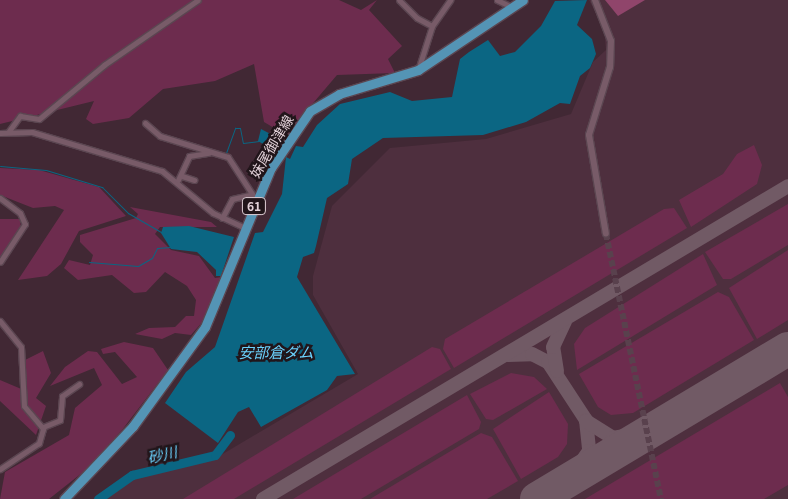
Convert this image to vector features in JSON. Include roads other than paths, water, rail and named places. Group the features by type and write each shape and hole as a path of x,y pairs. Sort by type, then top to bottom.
{"main road":[{"name":"妹尾御津線","path":"64,499 133,426 197,339 221,296 245,228 253,198 310,111 339,94 418,70 523,0"}],"street":[{"path":"8,131 20,116 38,119 104,65 198,0"},
{"path":"400,0 432,26"},
{"path":"418,70 432,26 450,0"},
{"path":"497,0 513,7"},
{"path":"595,0 611,41 610,67 589,135 606,234"},
{"path":"145,123 160,136 213,153 222,154 239,169 253,198 232,199 222,218"},
{"path":"0,133 8,131 32,132 180,178 194,180"},
{"path":"180,178 189,156 213,153"},
{"path":"180,178 222,218 245,228"},
{"path":"0,198 20,213 25,224 0,262"},
{"path":"0,321 21,347 24,406 43,427"},
{"path":"43,427 60,420 62,396 79,384"},
{"path":"0,469 39,443 43,427"}],"water":[{"name":"安部倉ダム","path":"587,0 577,25 592,39 596,54 590,68 580,76 570,104 560,103 526,122 483,135 383,138 352,159 348,184 327,198 314,253 303,257 297,277 355,374 337,376 327,390 261,427 249,407 238,412 218,443 165,403 186,372 215,347 255,233 263,232 282,194 286,157 290,159 296,146 303,147 317,125 340,104 390,92 412,101 452,97 460,59 469,52 488,40 500,56 515,52 541,26 555,1"},
{"path":"261,129 280,139 273,150 258,141"},
{"path":"189,226 234,237 221,276 216,276 216,270 197,252 171,249 161,233 163,227"}],"waterway":[{"path":"226,153 235,128 240,128 243,143 259,141"},
{"path":"274,147 276,151"},
{"path":"0,166 46,170 102,187 128,213 162,233"},
{"path":"89,262 138,266 152,258 157,248 171,247"},
{"name":"砂川","path":"98,499 132,475 215,455 230,435"}],"tunnel":[{"path":"606,234 661,499"}]}
